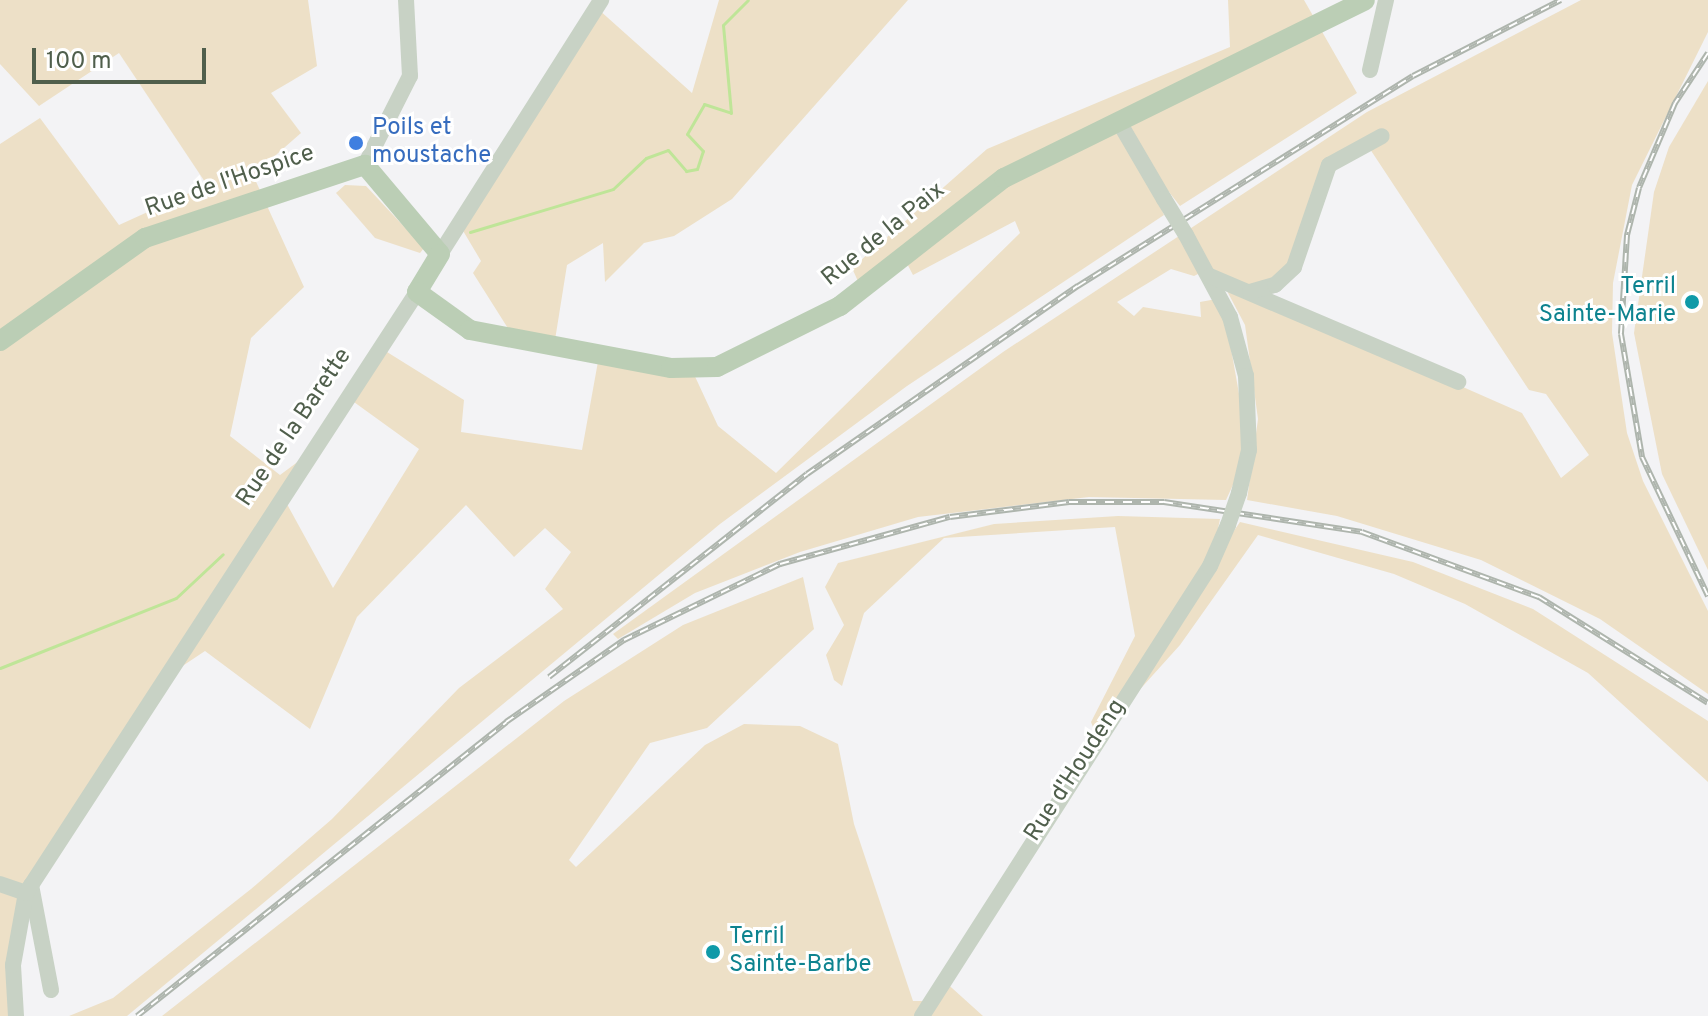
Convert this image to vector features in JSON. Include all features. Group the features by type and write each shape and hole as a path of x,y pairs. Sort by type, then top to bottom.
{"main road":[{"name":"Rue de la Paix","path":"417,292 492,338 671,368 717,367 840,306 984,190 1365,0"},
{"path":"365,165 440,254"},
{"name":"Rue de l'Hospice","path":"0,341 156,233 365,165"},
{"name":"Rue de la Barette","path":"417,292 440,254"}],"street":[{"path":"365,165 410,76 406,0"},
{"name":"Rue de la Barette","path":"440,254 601,0"},
{"path":"1370,70 1386,0"},
{"name":"Rue d'Houdeng","path":"922,1016 1210,566 1239,493 1249,398 1237,337 1210,276 1119,122"},
{"path":"1244,292 1271,287 1294,267 1329,165 1382,136"},
{"path":"1210,276 1458,382"},
{"name":"Rue de la Barette","path":"16,1016 14,949 28,889 417,292"},
{"path":"0,884 28,889 51,990"}],"shaded area":[{"path":"0,0 308,0 317,66 271,93 301,133 253,175 304,287 251,338 230,436 280,475 311,452 282,495 333,588 419,449 347,397 387,352 464,400 461,432 582,450 599,356 692,370 718,426 776,473 1020,233 1015,221 913,275 902,254 861,288 852,268 987,149 1230,47 1228,0 1304,0 1357,93 1180,206 1133,146 1164,215 907,386 720,524 127,1016 69,1016 113,998 251,889 332,819 459,688 563,609 545,589 571,552 545,528 514,557 466,505 357,617 310,729 205,651 160,681 26,893 16,1016 0,1016 0,144 40,118 119,225 207,185 119,53 39,106 0,64"},
{"path":"719,0 908,0 732,199 674,236 644,243 605,282 603,243 567,265 555,340 511,333 473,273 481,261 459,224 598,9 692,93"},
{"path":"1581,0 1708,0 1708,32 1632,185 1613,283 1612,333 1627,433 1643,481 1708,611 1708,694 1600,619 1481,560 1337,516 1247,500 1258,419 1245,325 1227,291 1272,303 1522,413 1561,478 1589,455 1546,394 1529,390 1366,143 1336,157 1301,253 1257,291 1206,270 1194,276 1171,269 1117,302 1134,316 1143,307 1201,317 1200,302 1222,298 1249,450 1226,500 1089,497 918,517 800,552 695,593 618,639 613,634 1003,352 1367,112"},
{"path":"1708,81 1708,570 1662,474 1634,333 1654,192 1669,147"},
{"path":"345,185 366,186 424,248 420,253 375,238 336,193"},
{"path":"1118,516 1220,519 1211,564 1240,522 1413,562 1533,609 1708,721 1708,782 1588,673 1465,604 1394,574 1258,535 1180,645 1097,737 1091,722 1135,636 1115,527 944,538 864,613 842,686 834,680 826,655 844,625 825,587 838,563 994,524"},
{"path":"803,577 814,629 707,728 650,743 569,860 576,867 705,745 744,724 800,726 838,744 854,824 913,1001 929,1001 942,979 983,1016 162,1016 564,701 683,625"}],"waterway":[{"path":"470,232 613,189 646,158 668,150 686,171 697,169 703,151 687,134 704,104 731,113 723,25 748,0"},
{"path":"0,668 176,598 223,554"}],"railway":[{"path":"549,677 807,474 1078,286 1413,76 1561,0"},
{"path":"1708,53 1675,103 1639,188 1627,235 1621,334 1642,457 1708,596"},
{"path":"137,1016 506,722 624,640 780,564 950,517 1069,502 1164,502 1362,532 1539,597 1708,703"}],"place":[{"name":"Poils et moustache","path":"356,143"},
{"name":"Terril Sainte-Marie","path":"1692,302"},
{"name":"Terril Sainte-Barbe","path":"713,952"}]}
